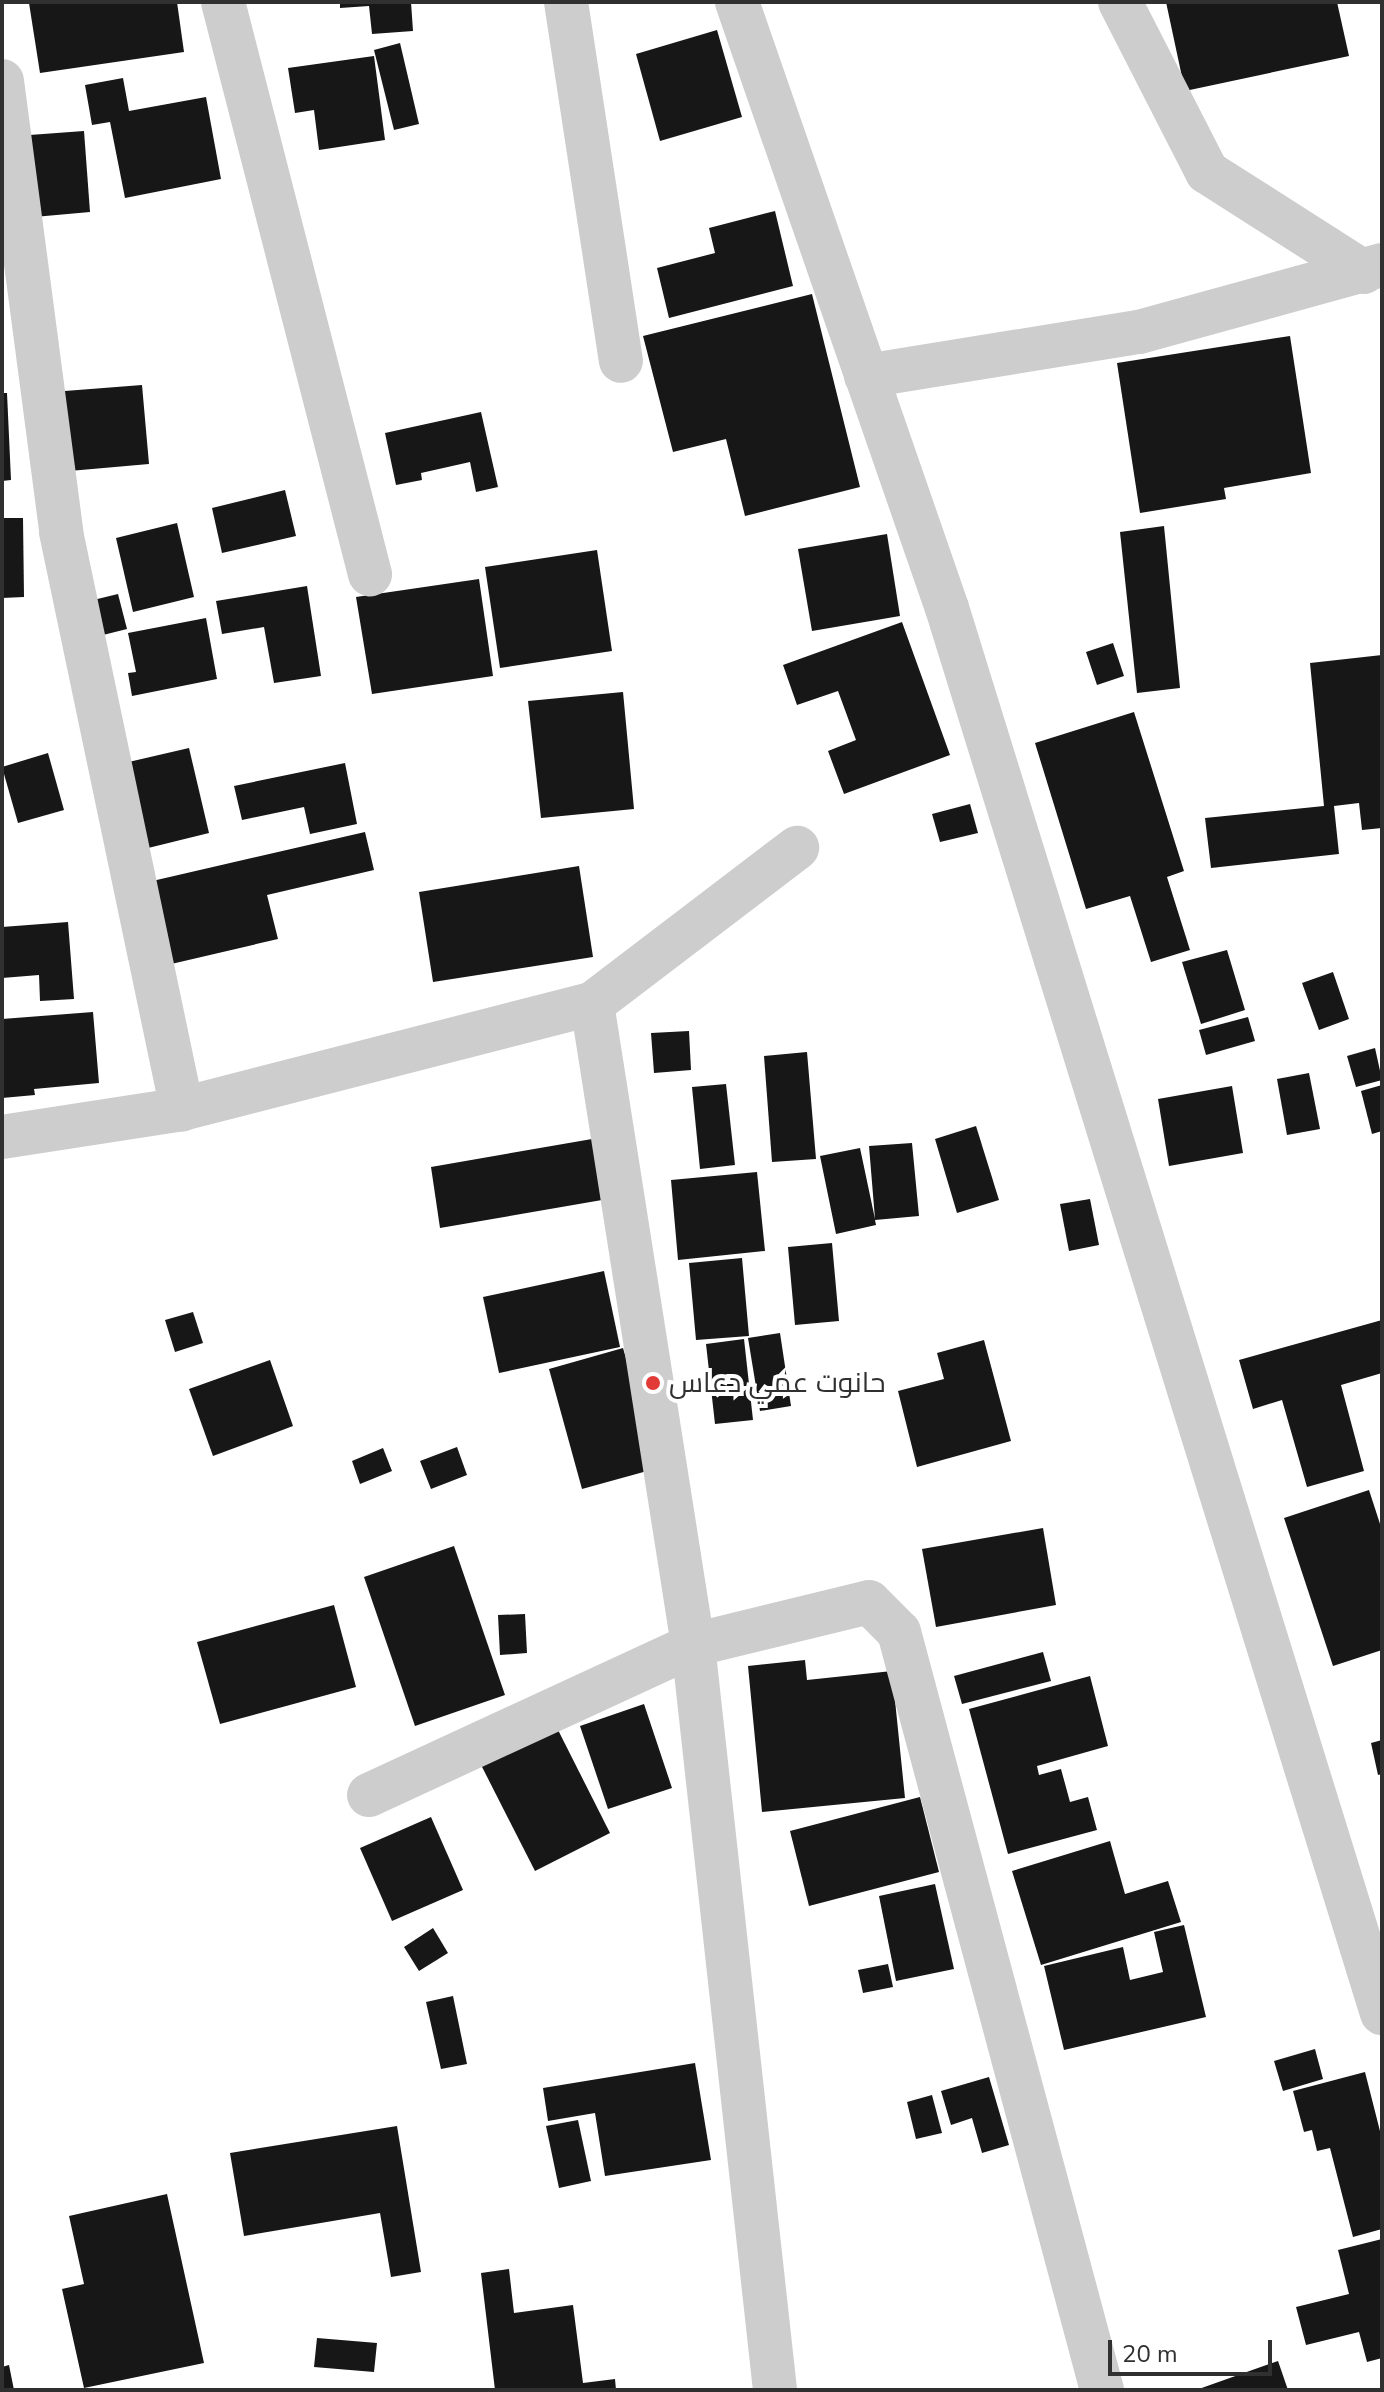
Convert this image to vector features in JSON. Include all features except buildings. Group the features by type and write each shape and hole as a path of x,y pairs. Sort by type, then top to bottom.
{"street":[{"path":"223,2 370,574"},
{"path":"566,2 621,361"},
{"path":"737,2 947,608 1382,2013"},
{"path":"1120,2 1207,172 1373,268"},
{"path":"2,81 61,532 182,1109"},
{"path":"866,376 1139,332 1373,268"},
{"path":"2,1137 182,1109 592,1004 797,848"},
{"path":"592,1004 693,1645 775,2390"},
{"path":"369,1795 693,1645 869,1602 899,1632 1102,2390"}],"place":[{"name":"حانوت عمي دعاس","path":"653,1383"}]}
